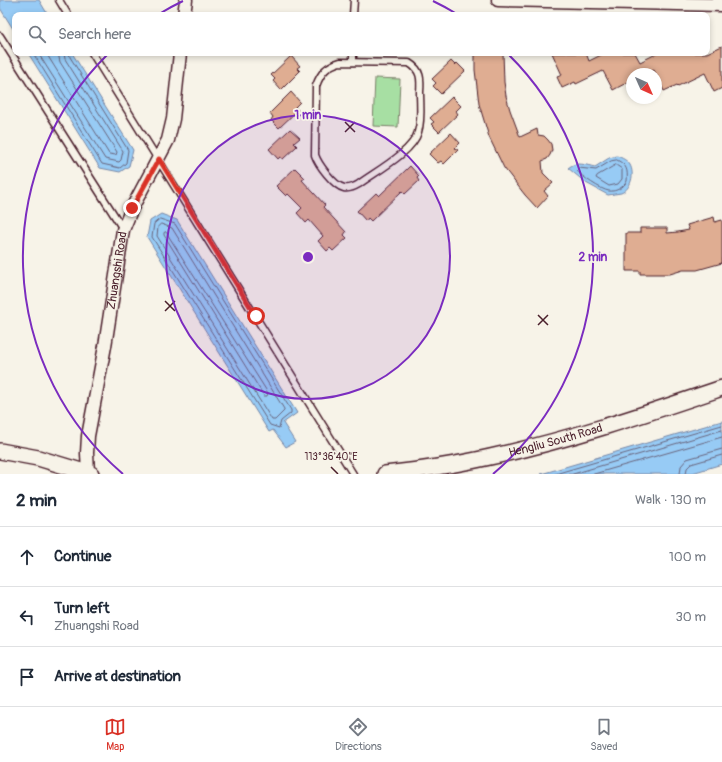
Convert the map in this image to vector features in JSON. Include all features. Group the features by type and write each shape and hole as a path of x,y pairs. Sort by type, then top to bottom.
{"street":[{"path":"184,12 186,0"},
{"path":"498,0 722,5"},
{"name":"Zhuangshi Road","path":"88,474 88,436 105,346 123,230 132,208 168,140 173,119 180,56"},
{"name":"Hengliu South Road","path":"385,474 436,468 489,458 551,443 608,426 722,388"},
{"path":"0,451 38,458 91,474"}],"lane":[{"path":"59,0 66,12"},
{"path":"353,12 354,0"},
{"path":"0,36 12,55"},
{"path":"13,56 123,230"},
{"path":"94,56 353,474"},
{"path":"353,56 353,62"},
{"path":"340,62 353,62 409,63 416,68 421,77 419,126 415,140 406,151 359,184 351,188 343,188 336,184 317,161 315,155 316,86 319,77 324,70 340,62"}],"green space":[{"path":"375,78 400,79 398,127 373,126"}],"water":[{"path":"0,0 39,0 46,12 12,12 12,27 0,8"},
{"path":"30,56 74,56 133,150 129,166 120,172 100,168"},
{"path":"617,156 629,163 632,173 630,185 621,193 608,195 586,183 568,168 578,164 595,167 609,158"},
{"path":"161,214 177,220 297,413 283,423 295,442 286,447 273,430 269,432 147,237 150,221"},
{"path":"722,421 722,464 689,474 541,474"}],"building":[{"path":"722,46 722,88 714,92 705,73 664,91 662,87 662,68 626,68 626,83 613,90 603,71 576,84 575,82 562,88 557,77 562,75 553,56 587,56 589,61 599,56 637,56 640,62 652,56 710,56 710,52"},
{"path":"291,56 300,66 297,68 300,71 281,90 273,81 275,79 271,75"},
{"path":"475,56 503,56 506,96 520,137 537,129 538,135 544,136 551,144 552,150 550,155 547,159 542,161 543,173 553,183 544,191 548,196 537,208 504,168 489,137 479,104"},
{"path":"451,61 455,65 457,63 465,71 441,94 433,86 436,83 432,79"},
{"path":"291,92 300,102 295,107 298,110 279,128 271,120 273,117 270,113"},
{"path":"452,97 461,106 456,111 458,114 439,132 431,124 434,122 430,118"},
{"path":"290,129 300,138 294,143 297,146 283,159 280,157 278,159 269,149"},
{"path":"451,133 460,143 455,148 458,150 444,164 441,161 438,163 429,154"},
{"path":"410,166 419,176 417,178 419,181 405,194 402,191 371,221 368,218 366,221 357,211 376,193 379,196"},
{"path":"295,168 305,178 302,180 325,205 323,207 346,232 344,235 347,238 333,251 330,248 327,251 318,241 323,236 309,220 306,223 297,213 302,208 288,194 286,196 276,186"},
{"path":"714,217 715,222 722,220 722,263 697,270 683,270 670,274 640,274 640,271 626,271 626,233 640,233 640,228 667,228 667,233 689,230 687,225"}],"route":[{"path":"132,208 159,159 256,316"}]}
